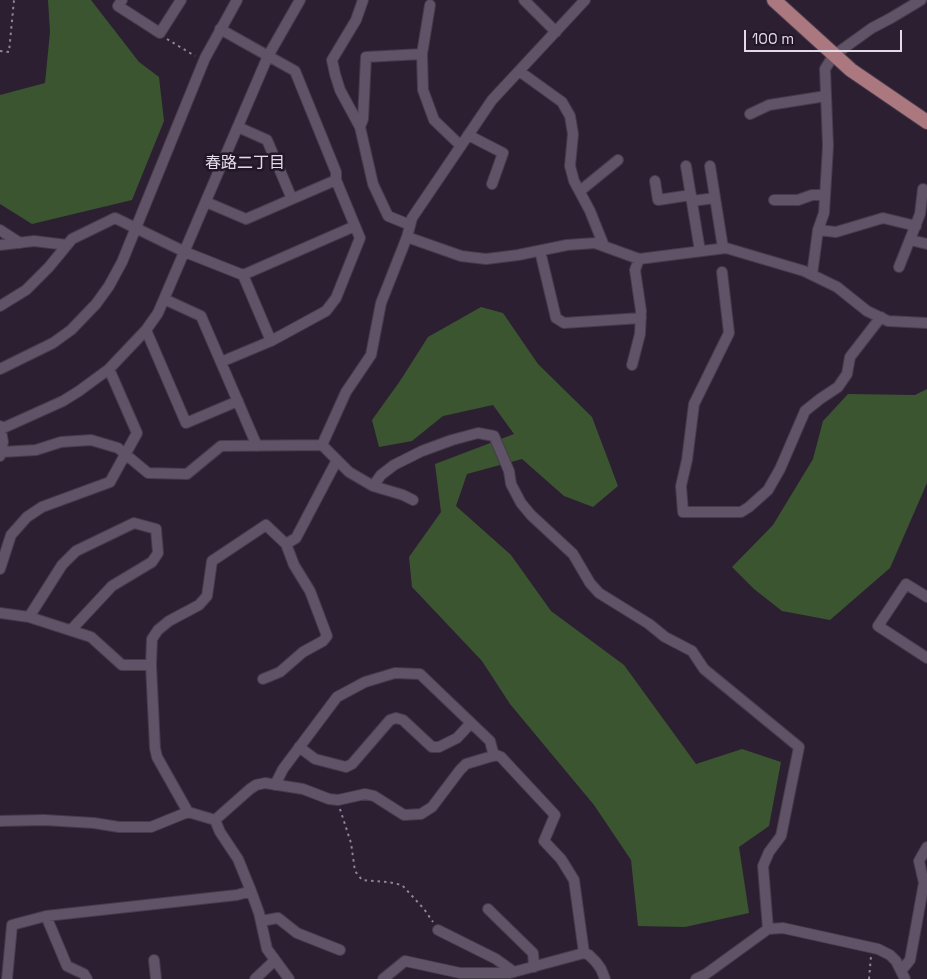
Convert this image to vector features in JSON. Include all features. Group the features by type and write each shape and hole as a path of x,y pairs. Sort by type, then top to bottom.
{"main road":[{"path":"774,0 850,70 927,122"}],"street":[{"path":"122,0 118,6 160,33 181,0"},
{"path":"0,369 53,343 71,330 96,304 109,286 136,228 204,61 237,0"},
{"path":"300,0 268,56 158,313 146,330 109,369 63,401 1,427 3,442 1,454 36,450 61,442 92,440 118,448 148,473 187,474 221,446 322,445 349,472 373,486 413,500"},
{"path":"363,0 356,20 332,60 340,90 360,127 373,184 388,216 410,225"},
{"path":"524,0 556,32"},
{"path":"322,445 346,392 371,355 381,302 407,237 412,218 492,100 586,0"},
{"path":"812,274 818,230 824,213 826,194 828,146 825,69 833,56 872,28 921,0"},
{"path":"430,5 422,54 423,90 434,120 461,146"},
{"path":"220,29 295,71 336,172 336,180 360,238 336,298 326,311 271,341 221,362"},
{"path":"360,127 363,119 366,57 422,54"},
{"path":"519,71 562,102 570,116 573,134 570,166 574,181 604,246"},
{"path":"750,114 769,105 826,96"},
{"path":"238,126 267,140 292,199"},
{"path":"468,135 503,153 492,184"},
{"path":"580,191 618,160"},
{"path":"686,166 700,251"},
{"path":"710,166 723,248"},
{"path":"206,202 246,219 336,180"},
{"path":"655,181 658,200 714,198"},
{"path":"899,267 920,214 923,189"},
{"path":"774,200 798,200 812,194 826,194"},
{"path":"0,306 26,290 49,267 72,239 115,218 185,252 243,275 355,226"},
{"path":"818,230 836,232 883,218 916,226"},
{"path":"0,230 20,242"},
{"path":"407,237 461,256 486,259 567,245 595,243 639,259 726,248 812,274 837,287 867,311 888,321 927,324"},
{"path":"910,240 927,244"},
{"path":"0,245 34,241 67,245"},
{"path":"540,251 556,318 564,323 641,318"},
{"path":"632,365 640,334 641,318 636,270 639,259"},
{"path":"722,272 729,332 694,404 688,452 681,486 683,512 741,512 768,490 780,469 805,411 820,398 838,387 847,374 850,357 881,317"},
{"path":"243,275 271,341"},
{"path":"164,299 202,316 258,446"},
{"path":"146,330 186,423 238,401"},
{"path":"0,569 11,535 27,517 42,507 110,482 137,433 109,369"},
{"path":"373,486 381,475 394,465 422,451 478,433 494,436 509,471 511,484 521,503 530,514 573,554 590,583 599,593 649,624 665,637 692,651 704,669 799,747 781,836 769,852 763,866 768,928"},
{"path":"286,544 296,538 337,460"},
{"path":"29,617 62,565 76,551 134,523 156,529 158,553 152,562 112,586 71,630"},
{"path":"188,812 157,757 151,665 152,639 158,630 169,621 199,605 207,596 212,561 266,525 286,544 294,565 310,591 327,636 323,641 303,652 280,672 263,679"},
{"path":"927,597 906,584 878,626 927,658"},
{"path":"0,612 29,617 91,637 122,665 151,665"},
{"path":"275,785 283,769 337,696 365,682 395,673 420,674 490,741 494,756"},
{"path":"299,747 315,759 346,767 352,764 390,720 396,718 403,720 432,747 439,747 457,738 471,723"},
{"path":"215,820 256,785 265,783 303,789 329,799 338,800 365,794 374,796 404,815 421,814 432,806 466,764 494,756 500,757 555,815 544,841 561,859 574,880 584,953"},
{"path":"0,821 44,820 94,823 119,827 151,827 188,812 215,820"},
{"path":"215,820 220,832 238,859 251,891 268,949 290,979"},
{"path":"903,975 910,960 924,883 919,861 927,847"},
{"path":"7,979 12,925 46,916 210,896 236,895 251,891"},
{"path":"488,909 533,952 534,966"},
{"path":"46,916 67,966 84,974 87,979"},
{"path":"261,921 278,918 297,933 340,950"},
{"path":"696,979 706,974 768,928 783,928 872,948 890,955 896,961 903,975"},
{"path":"438,930 496,959 514,972"},
{"path":"383,979 405,961 460,973 514,972 584,953 596,962 605,979"},
{"path":"154,960 156,979"},
{"path":"255,979 276,960"}],"path":[{"path":"0,51 9,52 14,0"},
{"path":"160,33 172,44 204,61"},
{"path":"338,800 351,843 355,871 362,880 402,885 424,909 438,930"},
{"path":"869,979 872,948"}],"green space":[{"path":"48,0 91,0 139,62 159,77 164,121 132,200 32,224 0,204 0,95 45,83 50,32"},
{"path":"481,307 503,313 538,364 592,417 618,486 593,507 564,496 522,459 467,474 456,506 511,555 551,611 624,665 696,764 742,749 781,762 769,826 739,847 749,913 685,927 638,926 631,860 594,805 510,704 482,661 412,587 409,557 441,512 435,464 514,434 493,405 443,416 412,441 379,447 372,420 428,337"},
{"path":"927,389 927,483 890,568 830,620 782,611 754,589 732,567 773,525 813,459 823,421 848,394 915,395"}],"district":[{"name":"春路二丁目","path":"245,164"}]}
